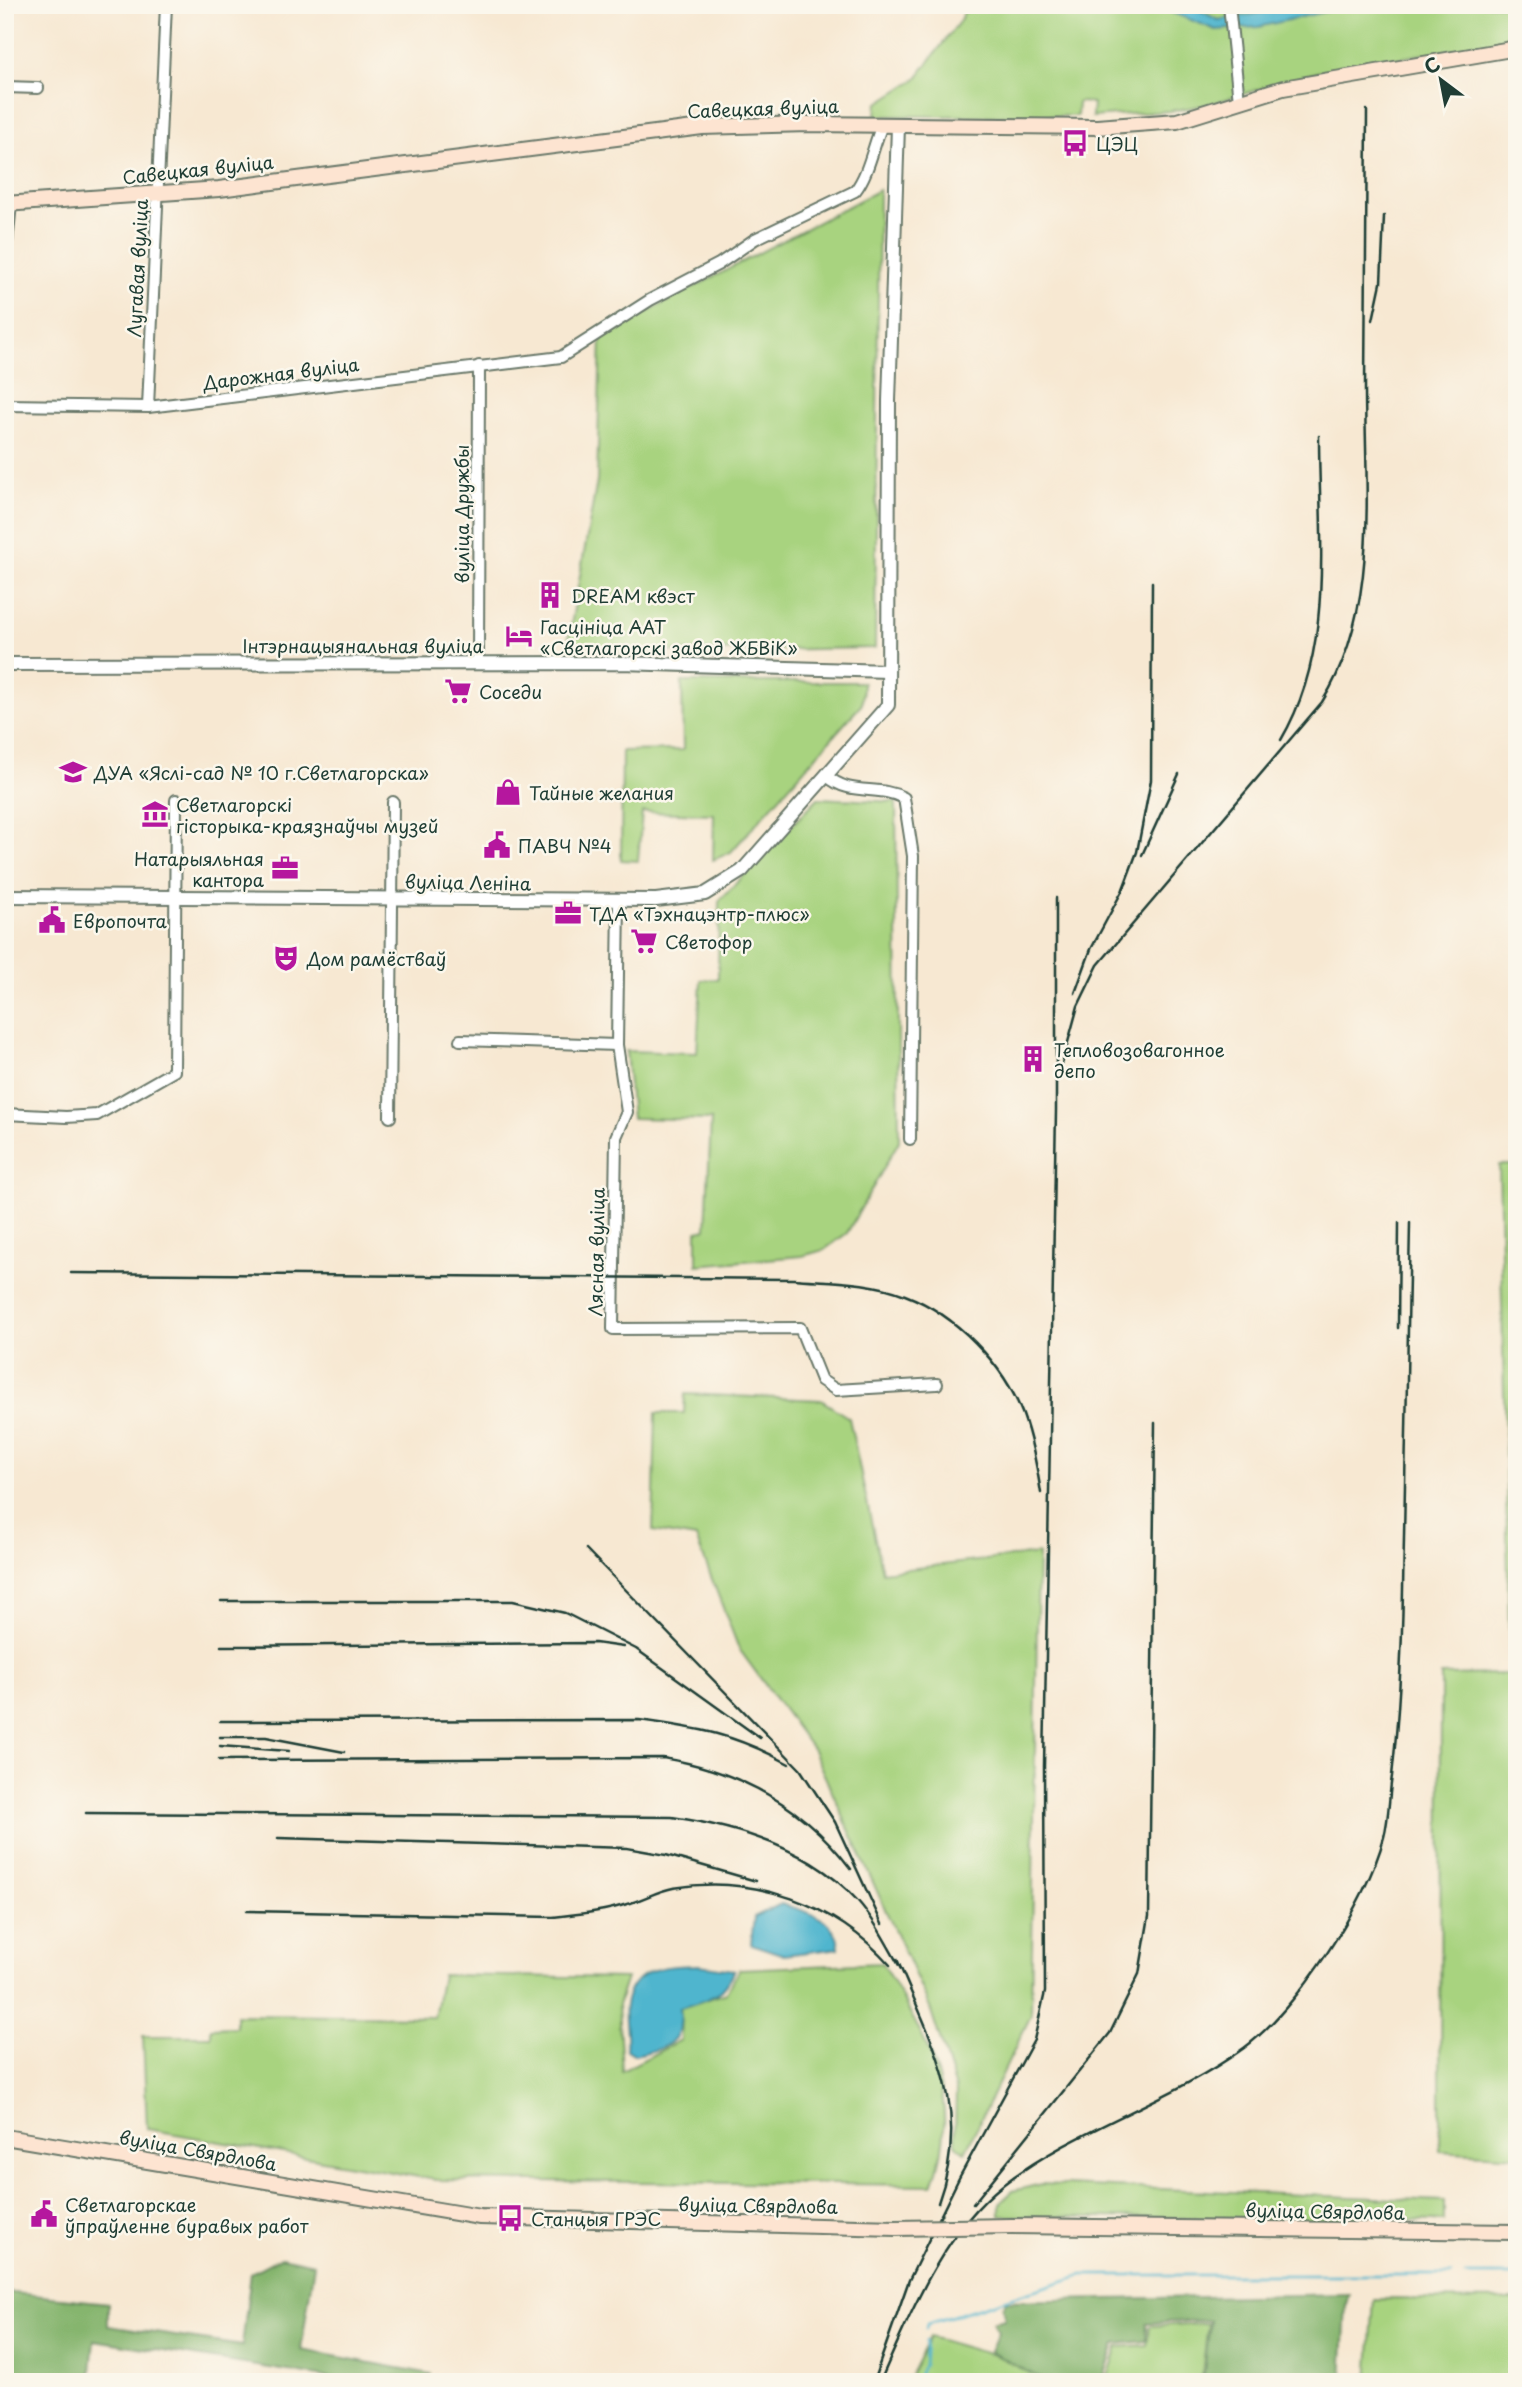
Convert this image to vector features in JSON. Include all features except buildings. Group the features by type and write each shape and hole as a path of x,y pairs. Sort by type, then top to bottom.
{"main road":[{"name":"Савецкая вуліца","path":"8,204 63,198 158,196 702,127 1097,127 1177,121 1283,88 1517,48"},
{"name":"вуліца Свярдлова","path":"5,2137 480,2217 896,2228 1012,2226 1517,2232"}],"street":[{"name":"Лугавая вуліца","path":"148,407 166,5"},
{"path":"1229,17 1239,101"},
{"path":"5,87 38,88"},
{"name":"Дарожная вуліца","path":"5,405 148,407 561,357 650,300 719,264 755,239 855,191 864,180 867,162 882,125"},
{"name":"вуліца Леніна","path":"5,896 656,900 705,894 743,871 888,705 889,401 898,126"},
{"path":"5,263 8,204"},
{"name":"вуліца Дружбы","path":"478,663 479,366"},
{"name":"Інтэрнацыянальная вуліца","path":"5,664 621,663 888,671"},
{"path":"827,776 839,788 891,791 904,798 912,856 910,1139"},
{"path":"5,1114 66,1117 97,1115 174,1071 176,800"},
{"path":"390,1117 393,802"},
{"name":"Лясная вуліца","path":"619,901 617,1045 627,1112 616,1138 613,1329 800,1328 821,1380 836,1390 937,1384"},
{"path":"460,1041 617,1045"}],"green space":[{"path":"968,5 1517,5 1517,39 1321,71 1206,105 1170,111 1092,117 1093,103 1078,102 1077,116 876,116 877,104 916,79 959,22"},
{"path":"879,190 875,648 566,653 597,481 601,336"},
{"path":"682,682 863,682 862,704 731,852 713,860 714,814 642,812 638,861 621,860 622,751 683,750"},
{"path":"818,798 896,802 899,1141 847,1233 824,1250 802,1256 697,1265 697,1231 706,1229 711,1120 632,1118 626,1051 697,1053 701,980 718,979 719,901"},
{"path":"1499,1165 1517,1165 1517,2156 1440,2151 1441,1675 1510,1674"},
{"path":"685,1394 821,1400 849,1418 882,1572 1038,1554 1031,2015 965,2152 955,2144 956,2089 930,2008 813,1750 739,1649 696,1538 653,1531 656,1413 684,1413"},
{"path":"882,1963 912,2017 936,2069 944,2124 941,2154 932,2185 436,2180 147,2129 143,2036 211,2036 211,2028 236,2027 236,2015 434,2017 442,1975 627,1978 618,2005 622,2071 681,2040 680,2008 726,1993 739,1969"},
{"path":"1041,2184 1444,2201 1444,2221 1000,2216 1000,2203 1013,2191"},
{"path":"281,2257 314,2264 301,2350 431,2374 427,2382 356,2382 94,2340 90,2382 5,2382 5,2292 108,2303 108,2326 242,2346 251,2273"},
{"path":"1349,2294 1346,2304 1342,2382 1203,2382 1210,2320 1147,2323 1146,2341 1115,2344 1102,2382 1047,2382 990,2352 998,2332 992,2322 1005,2319 1002,2307 1006,2301"},
{"path":"1374,2299 1517,2300 1517,2382 1368,2382"},
{"path":"1208,2323 1201,2382 1106,2382 1118,2347 1147,2345 1150,2326"},
{"path":"930,2337 1087,2382 907,2382"}],"water":[{"path":"1153,5 1190,5 1218,20 1308,5 1370,5 1328,11 1258,27 1216,30"},
{"path":"781,1904 810,1913 827,1923 833,1929 839,1948 784,1955 751,1944 754,1917"},
{"path":"699,1965 734,1970 719,1992 680,2008 679,2030 671,2042 664,2047 635,2055 626,2049 625,2005 635,1982 653,1970"}],"waterway":[{"path":"926,2329 927,2324 1082,2275 1452,2275"},
{"path":"1465,2275 1517,2275"},
{"path":"915,2382 924,2365 926,2341"}],"railway":[{"path":"1062,1064 1078,1006 1098,965 1322,702 1340,666 1353,628 1361,589 1367,507 1367,110"},
{"path":"1373,320 1381,283 1384,216"},
{"path":"1281,740 1298,705 1310,668 1317,631 1321,553 1319,436"},
{"path":"1123,889 1137,852 1151,780 1152,582"},
{"path":"1142,855 1179,774"},
{"path":"1075,993 1091,949 1127,882"},
{"path":"873,2382 909,2280 959,2178 1034,2040 1045,1992 1044,1766 1056,1110 1056,898"},
{"path":"1398,1328 1399,1223"},
{"path":"883,2375 932,2272 947,2247 983,2203 1032,2164 1186,2084 1244,2048 1265,2030 1286,2008 1328,1952 1347,1922 1376,1863 1388,1814 1403,1613 1410,1223"},
{"path":"71,1273 793,1279 850,1283 892,1290 924,1304 959,1328 976,1343 1004,1377 1023,1415 1041,1493"},
{"path":"973,2204 1110,2033 1139,1974 1149,1916 1155,1423"},
{"path":"586,1549 800,1769 835,1822 882,1924"},
{"path":"221,1601 513,1601 565,1613 636,1649 760,1738"},
{"path":"221,1646 595,1643 623,1647"},
{"path":"220,1721 639,1720 680,1726 734,1739 789,1764"},
{"path":"220,1737 266,1737 344,1752"},
{"path":"220,1746 289,1751"},
{"path":"219,1760 663,1758 718,1772 768,1795 813,1827 851,1869"},
{"path":"86,1813 672,1817 697,1821 772,1843 818,1867 857,1900 901,1969"},
{"path":"278,1838 627,1848 666,1855 756,1881"},
{"path":"246,1911 553,1917 609,1909 673,1888 733,1886 792,1898 819,1910 845,1925 890,1965"},
{"path":"897,1959 935,2049 950,2106 948,2168 938,2203"}],"place":[{"name":"ЦЭЦ","path":"1075,143"},
{"name":"DREAM квэст","path":"550,595"},
{"name":"Гасцініца ААТ «Светлагорскі завод ЖБВіК»","path":"519,636"},
{"name":"Соседи","path":"458,691"},
{"name":"ДУА «Яслі-сад № 10 г.Светлагорска»","path":"73,772"},
{"name":"Тайные желания","path":"508,792"},
{"name":"Светлагорскі гісторыка-краязнаўчы музей","path":"155,814"},
{"name":"ПАВЧ №4","path":"497,845"},
{"name":"Натарыяльная кантора","path":"285,868"},
{"name":"ТДА «Тэхнацэнтр-плюс»","path":"568,913"},
{"name":"Европочта","path":"52,920"},
{"name":"Светофор","path":"644,941"},
{"name":"Дом рамёстваў","path":"286,958"},
{"name":"Тепловозовагонное депо","path":"1033,1059"},
{"name":"Светлагорскае ўпраўленне буравых работ","path":"44,2214"},
{"name":"Станцыя ГРЭС","path":"510,2218"}]}
